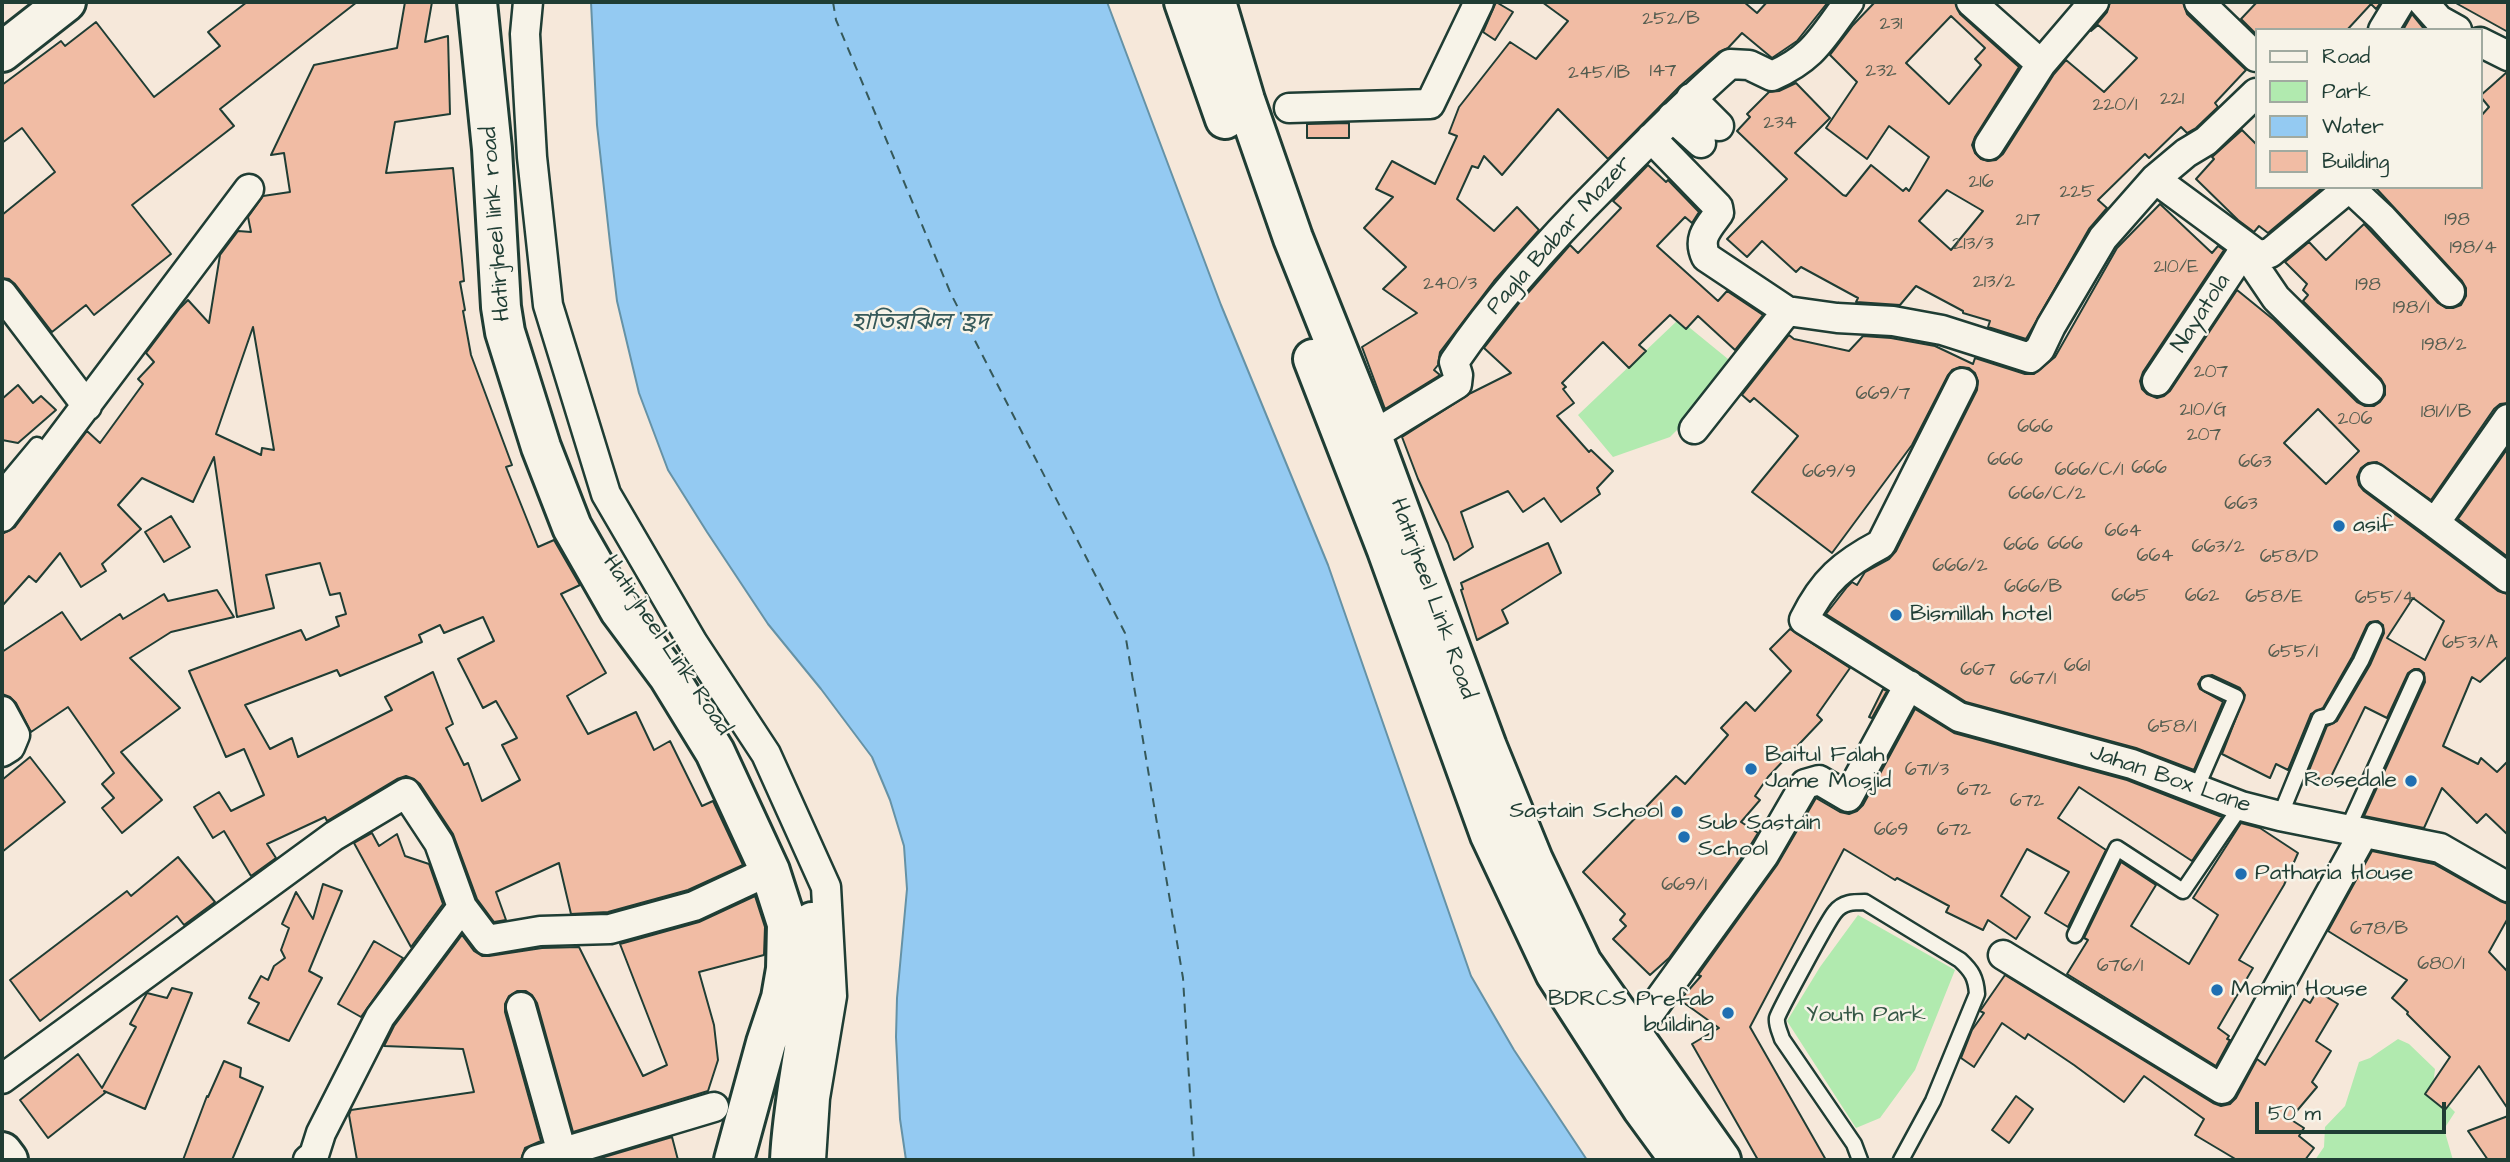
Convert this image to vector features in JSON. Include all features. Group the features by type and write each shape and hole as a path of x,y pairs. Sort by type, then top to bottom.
{"main road":[{"path":"2,52 66,2"},
{"name":"Hatirjheel link road","path":"477,2 492,149 501,307 505,332 541,447 572,527 589,558"},
{"name":"Hatirjheel Link Road","path":"502,2 520,323 526,350 554,437 597,541 615,575 715,716 757,813 787,923 786,969 780,998 734,1160"},
{"path":"1184,2 1318,375 1387,550 1490,835 1555,974 1642,1108 1680,1160"},
{"name":"Hatirjheel Link Road","path":"1216,2 1245,100 1293,238 1372,436 1487,747 1533,860 1582,963 1721,1160"},
{"name":"Hatirjheel Link Road","path":"589,558 620,611 689,707 715,752 796,871 811,918 813,959 811,996 796,1091 790,1160"},
{"path":"2,1152 8,1160"}],"street":[{"path":"528,2 525,34 532,157 548,305 607,494 693,643 765,754 826,887 832,996 815,1098 811,1160"},
{"path":"1226,2 1290,186 1432,568 1553,905 1609,1031 1651,1098 1695,1160"},
{"path":"1289,108 1430,104 1479,2"},
{"name":"Pagla Babar Mazer","path":"1372,436 1457,384 1458,375 1454,362 1489,312 1572,218 1682,107 1730,64 1748,65 1772,76 1795,66 1814,51 1849,2"},
{"path":"1971,2 2041,64"},
{"path":"1989,145 2041,64 2094,2"},
{"path":"2199,2 2254,55"},
{"path":"2384,28 2400,2"},
{"path":"2424,2 2439,20 2454,28"},
{"path":"2482,42 2508,56"},
{"path":"1651,138 1718,207 1719,213 1702,239 1706,257 1787,311 1837,318 1893,321 1942,330 2030,358 2040,349 2103,238 2155,179 2186,153 2206,141 2254,95"},
{"path":"1682,107 1710,134"},
{"path":"2155,179 2261,256 2270,253 2345,191 2352,190 2359,193 2450,292"},
{"path":"2,517 249,189"},
{"path":"2250,249 2255,267 2276,298 2369,390"},
{"name":"Nayatola","path":"2158,381 2250,249"},
{"path":"2,294 88,406"},
{"path":"1694,429 1787,311"},
{"name":"Jahan Box Lane","path":"1962,383 1881,544 1856,557 1833,574 1816,596 1804,620 1959,717 2132,764 2241,806 2440,848 2508,887"},
{"path":"2435,523 2508,419"},
{"path":"2374,478 2508,578"},
{"path":"1633,1036 1764,855 1805,784 1819,780 1848,797 1909,685"},
{"path":"2,711 15,735 10,747 2,752"},
{"path":"2,1079 334,835 406,793 439,843 462,907 486,940 540,931 610,929 694,906 756,877"},
{"path":"2003,955 2222,1089 2355,831"},
{"path":"313,1159 321,1133 380,1017 462,907"},
{"path":"522,1007 550,1157 714,1107"}],"lane":[{"path":"2,487 37,445"},
{"path":"2280,816 2320,718 2329,716 2361,661 2375,630"},
{"path":"2355,831 2416,678"},
{"path":"2196,789 2236,697 2208,684"},
{"path":"2075,935 2117,848 2183,891 2241,806"},
{"path":"1860,1160 1854,1144 1782,1039 1776,1022 1780,1009 1835,912 1848,902 1865,902 1960,960 1977,979 1978,994 1933,1101 1901,1160"}],"green space":[{"path":"1679,319 1739,368 1670,437 1613,457 1578,415"},
{"name":"Youth Park","path":"1858,915 1955,970 1915,1070 1880,1118 1856,1128 1787,1021 1820,967"},
{"path":"2398,1039 2409,1044 2435,1069 2432,1094 2455,1112 2444,1129 2453,1160 2315,1160 2324,1147 2325,1127 2345,1106 2359,1062 2370,1058"}],"water":[{"name":"হাতিরঝিল হ্রদ","path":"591,2 1107,2 1221,305 1328,565 1471,976 1514,1050 1587,1160 906,1160 900,1119 896,1037 907,889 904,846 890,800 872,757 768,624 707,532 668,470 639,393 617,301 597,125"}],"building":[{"path":"247,2 357,2 220,109 234,126 132,205 171,254 94,315 86,305 52,332 15,284 2,278 2,215 55,172 22,128 2,143 2,85 61,41 65,46 96,22 154,97 220,46 208,32"},
{"path":"405,2 432,2 425,42 448,36 450,114 395,122 386,173 453,168 464,281 460,282 471,355 512,465 506,467 538,547 554,540 580,585 561,594 606,673 567,696 588,734 636,712 654,750 670,741 702,806 713,801 743,865 688,890 608,912 571,914 559,863 496,892 506,920 494,922 477,899 453,834 420,784 406,776 327,821 325,817 267,844 276,858 251,876 224,831 213,838 194,807 219,792 231,811 264,795 244,749 226,757 189,671 301,630 306,640 339,626 336,617 346,614 340,593 330,595 320,563 266,575 274,608 237,617 214,457 193,502 142,478 118,505 141,529 102,564 106,571 81,587 60,553 36,582 29,576 2,606 2,534 15,527 87,431 100,443 143,384 138,379 154,362 146,353 180,308 188,300 209,323 220,255 238,231 251,232 248,217 263,196 290,192 284,153 271,155 314,65 397,48","holes":["253,327 274,450 262,448 261,455 216,434","483,617 494,641 458,659 483,708 496,701 517,738 502,745 520,780 482,801 468,763 464,765 446,728 453,724 433,672 385,697 392,710 298,757 292,738 270,749 245,705 337,670 340,676 422,642 419,635 440,625 444,633"]},
{"path":"1496,2 1513,12 1495,40 1483,32"},
{"path":"1542,2 1744,2 1757,13 1767,2 1828,2 1797,41 1772,58 1742,33 1728,48 1719,52 1680,86 1608,159 1558,109 1502,175 1484,156 1478,168 1472,166 1457,199 1494,231 1517,207 1539,230 1494,281 1440,352 1438,365 1434,370 1440,375 1385,409 1362,347 1417,313 1383,289 1406,267 1364,228 1393,197 1376,189 1392,161 1435,184 1457,136 1449,133 1459,107 1510,42 1536,59 1568,21"},
{"path":"1875,2 1955,2 1960,14 2019,67 1972,145 1981,159 1988,161 1996,160 2003,154 2054,74 2066,60 2104,92 2137,58 2098,25 2091,31 2107,12 2110,2 2183,2 2187,14 2246,70 2215,103 2218,107 2196,128 2187,133 2181,127 2149,158 2145,154 2098,200 2107,208 2089,229 2026,339 1988,327 1990,321 1963,313 1916,286 1900,305 1856,302 1858,298 1801,267 1796,272 1762,241 1747,257 1727,239 1787,179 1737,131 1750,117 1747,114 1769,92 1779,91 1796,83 1830,118 1795,153 1846,196 1871,165 1903,191 1906,188 1909,191 1929,157 1889,126 1867,159 1826,128 1857,82 1830,55","holes":["1951,16 1985,48 1975,59 1981,65 1949,104 1906,63","1947,190 1983,211 1951,250 1919,221"]},
{"path":"2257,2 2381,2 2376,9 2371,4 2349,28 2254,28 2254,32 2241,19"},
{"path":"2454,2 2508,2 2508,32"},
{"path":"2412,14 2423,28 2404,28"},
{"path":"2507,72 2508,403 2500,404 2494,409 2431,500 2377,462 2368,463 2361,468 2357,477 2364,491 2498,591 2508,594 2508,656 2480,682 2472,677 2443,746 2478,764 2481,758 2497,772 2508,761 2508,835 2486,814 2477,823 2442,788 2424,828 2364,816 2425,682 2424,673 2419,669 2408,673 2387,718 2365,707 2328,783 2316,777 2314,783 2306,778 2327,726 2337,721 2370,665 2384,633 2383,625 2378,621 2367,625 2323,708 2311,714 2288,770 2276,764 2270,778 2222,754 2245,695 2240,688 2212,675 2202,677 2198,684 2200,689 2223,702 2194,770 2136,748 1966,702 1826,614 1852,582 1857,585 1865,572 1889,559 1896,551 1977,390 1978,381 1969,368 1952,370 1912,445 1832,553 1752,492 1798,436 1754,398 1750,402 1742,395 1789,335 1794,339 1849,351 1863,336 1891,338 1935,346 1973,364 1975,358 2025,374 2034,374 2055,357 2117,248 2160,204 2212,253 2218,246 2224,250 2143,372 2140,381 2147,394 2157,398 2170,391 2237,290 2274,320 2357,402 2374,406 2385,395 2385,386 2381,379 2303,301 2308,295 2303,290 2307,284 2285,262 2309,242 2326,260 2364,224 2438,303 2446,308 2461,305 2466,296 2462,281 2377,189 2482,189 2482,115 2489,107 2482,94","holes":["2318,409 2359,451 2326,484 2284,443","2413,598 2444,621 2425,660 2387,638"]},
{"path":"1349,123 1349,138 1307,138 1307,124"},
{"path":"2242,130 2254,142 2254,189 2321,189 2268,233 2259,226 2254,232 2196,179 2214,159 2212,157"},
{"path":"1648,165 1666,182 1668,180 1699,212 1692,223 1685,217 1657,246 1718,301 1727,291 1763,315 1735,350 1698,316 1686,329 1670,315 1639,345 1646,351 1629,368 1603,342 1562,383 1566,387 1563,389 1574,403 1557,416 1589,452 1591,450 1613,471 1597,488 1600,494 1561,522 1544,498 1523,512 1508,491 1461,512 1473,547 1454,560 1402,437 1471,393 1511,373 1484,348 1570,245 1578,253 1621,208 1613,201"},
{"path":"18,385 33,403 41,396 56,410 18,443 2,440 2,399"},
{"path":"2508,448 2508,557 2458,519"},
{"path":"171,516 190,547 164,562 145,532"},
{"path":"1548,543 1561,573 1502,610 1508,623 1477,640 1461,583"},
{"path":"217,590 234,617 171,632 130,658 180,708 121,752 162,800 122,833 102,808 114,798 102,784 114,773 68,707 31,732 16,703 2,694 2,652 62,612 81,640 120,614 123,619 164,594 168,601"},
{"path":"1790,629 1850,668 1817,715 1822,720 1768,777 1755,796 1760,800 1741,822 1758,833 1750,846 1669,958 1650,975 1613,939 1626,926 1620,920 1625,914 1583,872 1676,776 1685,784 1728,735 1721,728 1746,702 1755,711 1791,671 1770,649"},
{"path":"1883,689 1887,691 1872,718 1869,717"},
{"path":"1915,709 1954,733 2127,780 2222,817 2192,861 2079,787 2058,818 2106,850 2068,927 2045,913 2069,872 2027,849 2001,896 2030,917 2016,939 1988,920 1983,930 1946,912 1949,906 1897,878 1895,880 1844,849 1750,1027 1826,1160 1758,1160 1692,1044 1719,1028 1680,1000 1701,976 1698,975 1777,865 1816,798 1840,812 1849,814 1857,811 1863,805"},
{"path":"30,757 65,802 2,852 2,780"},
{"path":"2241,823 2260,828 2298,853 2284,885 2239,960 2253,968 2218,1028 2229,1036 2227,1039 2230,1040 2216,1066 2067,974 2088,940 2084,938 2121,862 2156,885 2131,926 2189,964 2218,915 2193,898"},
{"path":"372,833 379,846 397,834 405,856 429,864 443,904 411,947 354,843"},
{"path":"2372,851 2434,864 2508,904 2508,918 2489,952 2508,972 2508,1109 2479,1066 2445,1110 2425,1094 2450,1057 2392,998 2407,980 2328,931"},
{"path":"178,857 215,902 184,925 177,916 40,1021 10,980 127,891 131,896"},
{"path":"323,884 342,891 309,971 322,978 289,1041 248,1023 259,1003 249,998 261,976 268,980 274,966 285,958 281,950 289,928 282,924 296,892 313,919"},
{"path":"755,896 765,927 764,955 699,972 714,1025 718,1060 708,1091 573,1132 537,1003 526,991 517,991 509,996 505,1012 541,1141 525,1148 521,1160 357,1160 349,1115 351,1110 474,1092 463,1049 384,1046 394,1026 462,935 474,951 482,956 542,948 579,947 643,1076 667,1065 620,944 699,922"},
{"path":"374,941 403,958 361,1017 338,1004"},
{"path":"2005,975 2221,1106 2230,1104 2236,1098 2257,1059 2265,1065 2304,999 2310,1003 2317,991 2338,1004 2316,1041 2331,1051 2312,1082 2317,1087 2290,1119 2304,1128 2299,1136 2314,1148 2305,1160 2237,1160 2195,1135 2204,1119 2144,1076 2124,1102 2028,1034 2025,1039 2002,1023 1974,1067 1961,1058 1972,1030 1984,1013 1980,1011"},
{"path":"172,988 192,993 145,1109 104,1091 105,1093 48,1138 20,1100 78,1054 102,1088 136,1027 130,1024 147,993 167,998"},
{"path":"224,1061 241,1068 240,1077 263,1087 232,1160 183,1160 207,1096"},
{"path":"2016,1096 2033,1109 2009,1143 1992,1130"},
{"path":"2508,1116 2508,1160 2488,1160 2468,1131"},
{"path":"672,1137 678,1160 594,1160"}],"ferry route":[{"path":"833,2 836,20 951,294 1125,633 1183,978 1194,1160"}],"place":[{"name":"asif","path":"2339,526"},
{"name":"Bismillah hotel","path":"1896,615"},
{"name":"Baitul Falah Jame Mosjid","path":"1751,769"},
{"name":"Rosedale","path":"2411,781"},
{"name":"Sastain School","path":"1677,812"},
{"name":"Sub Sastain School","path":"1684,837"},
{"name":"Patharia House","path":"2241,874"},
{"name":"Momin House","path":"2217,990"},
{"name":"BDRCS Prefab building","path":"1728,1013"}]}
